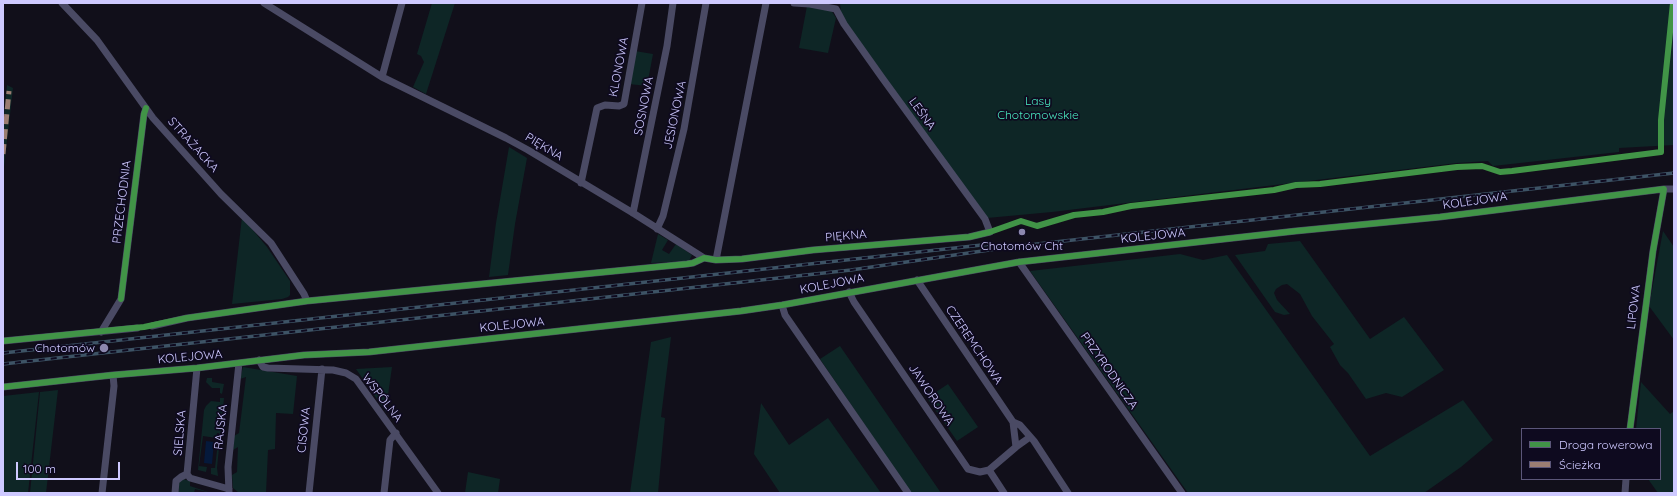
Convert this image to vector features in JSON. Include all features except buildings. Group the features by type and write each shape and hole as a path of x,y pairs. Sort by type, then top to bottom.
{"street":[{"name":"STRAŻACKA","path":"62,3 98,40 146,108 221,194 271,243 307,301"},
{"name":"PIĘKNA","path":"264,3 382,77 506,138 581,182 704,258 716,260 742,259 813,250 969,237 990,232"},
{"path":"382,77 402,3"},
{"name":"KLONOWA","path":"581,182 597,108 605,105 621,106 624,104 642,3"},
{"name":"SOSNOWA","path":"633,214 667,46 673,3"},
{"name":"JESIONOWA","path":"657,229 663,216 684,129 706,3"},
{"path":"716,260 766,3"},
{"name":"LEŚNA","path":"794,3 837,6 844,24 985,219 990,232"},
{"name":"PRZECHODNIA","path":"101,332 121,299 144,114 146,108"},
{"name":"LIPOWA","path":"1630,428 1653,251 1664,189"},
{"name":"KOLEJOWA","path":"3,387 113,375 197,368 259,360 384,351 730,312 782,305 1019,262 1296,231 1440,217 1674,189"},
{"path":"152,326 187,318 307,301 694,264 704,258"},
{"name":"PRZYRODNICZA","path":"1019,262 1182,493"},
{"name":"CZEREMCHOWA","path":"917,280 1013,422 1016,447"},
{"name":"JAWOROWA","path":"849,292 854,302 968,469 980,472 989,470"},
{"path":"782,305 785,315 908,493"},
{"path":"3,341 137,328"},
{"name":"WSPÓLNA","path":"259,360 263,367 268,368 322,369 341,371 356,379 438,493"},
{"name":"RAJSKA","path":"229,491 228,467 239,363"},
{"name":"SIELSKA","path":"187,474 197,368"},
{"name":"CISOWA","path":"309,493 322,369"},
{"path":"102,493 114,386 113,375"},
{"name":"CZEREMCHOWA","path":"1013,422 1020,425 1030,437 1068,493"},
{"path":"384,493 390,440 396,433"},
{"path":"1004,493 989,470 1030,437"},
{"path":"175,493 176,481 187,474 190,478 229,491"},
{"path":"1625,493 1626,480"}],"green space":[{"path":"432,3 455,3 426,94 413,87 424,62 421,56 417,54"},
{"name":"Lasy Chotomowskie","path":"840,3 1674,3 1674,145 1619,148 1619,152 1493,166 1488,161 1457,163 1052,212 987,218 847,25 841,13"},
{"path":"807,6 831,10 836,18 828,53 799,48"},
{"path":"635,51 653,54 647,86 629,84"},
{"path":"7,85 13,88 3,176 3,126"},
{"path":"509,147 527,158 515,224 508,275 489,277 496,223"},
{"path":"242,217 267,247 290,281 290,295 288,297 282,299 232,304"},
{"path":"1663,231 1674,247 1674,340 1649,306"},
{"path":"658,234 668,240 662,250 669,254 676,244 692,255 689,261 651,263"},
{"path":"1300,241 1370,339 1404,317 1444,370 1402,397 1386,393 1366,399 1348,373 1340,365 1330,347 1334,344 1312,316 1300,294 1287,284 1276,289 1274,293 1277,300 1290,314 1284,315 1275,312 1235,255 1265,251 1268,244"},
{"path":"1180,254 1203,260 1227,255 1370,456 1463,400 1493,440 1461,467 1424,493 1188,493 1030,271"},
{"path":"671,337 661,417 665,418 658,493 630,493 651,342"},
{"path":"840,346 941,493 911,493 820,359"},
{"path":"243,367 297,376 293,414 276,413 275,449 268,450 266,493 239,493 233,488 232,475 237,472 238,447 233,450 234,436 239,433 246,377 240,379"},
{"path":"392,367 388,395 386,412 356,369"},
{"path":"207,378 212,378 212,382 224,384 222,394 220,393 220,388 212,388 206,382"},
{"path":"1641,382 1670,414 1674,411 1674,493 1658,493 1649,480 1661,480 1661,428 1636,428"},
{"path":"948,384 978,427 957,441 927,398"},
{"path":"58,390 46,493 30,493 40,392"},
{"path":"39,392 28,493 3,492 3,396"},
{"path":"220,398 224,398 217,468 218,476 211,474 211,468 215,468 219,433 217,433 216,438 203,436 199,466 207,467 206,472 198,470 204,410 211,401 220,402"},
{"path":"761,403 789,445 828,418 881,493 780,493 754,454"},
{"path":"468,472 500,479 498,493 465,493"},
{"path":"183,479 190,481 190,486 211,493 195,489 194,493 178,493 179,481"}],"water":[{"path":"206,441 214,442 212,464 204,463"}],"railway":[{"path":"3,364 851,270 1010,247 1674,173"},
{"path":"3,353 991,244"}],"marked path":[{"path":"3,154 9,91"}],"cycle path":[{"path":"3,341 144,327 187,318 307,301 687,264 704,258 716,260 742,259 813,250 969,237 990,232 1021,221 1037,226 1074,215 1103,212 1131,206 1274,190 1296,185 1320,184 1457,167 1482,166 1500,172 1512,171 1661,152 1661,120 1673,3"},
{"path":"121,299 144,114 146,108"},
{"path":"3,387 113,375 197,368 304,355 369,352 741,311 782,305 1019,262 1296,231 1440,217 1664,189 1653,251 1630,428"}],"place":[{"name":"Chotomów Cht","path":"1022,232"},
{"name":"Chotomów","path":"104,348"}]}
